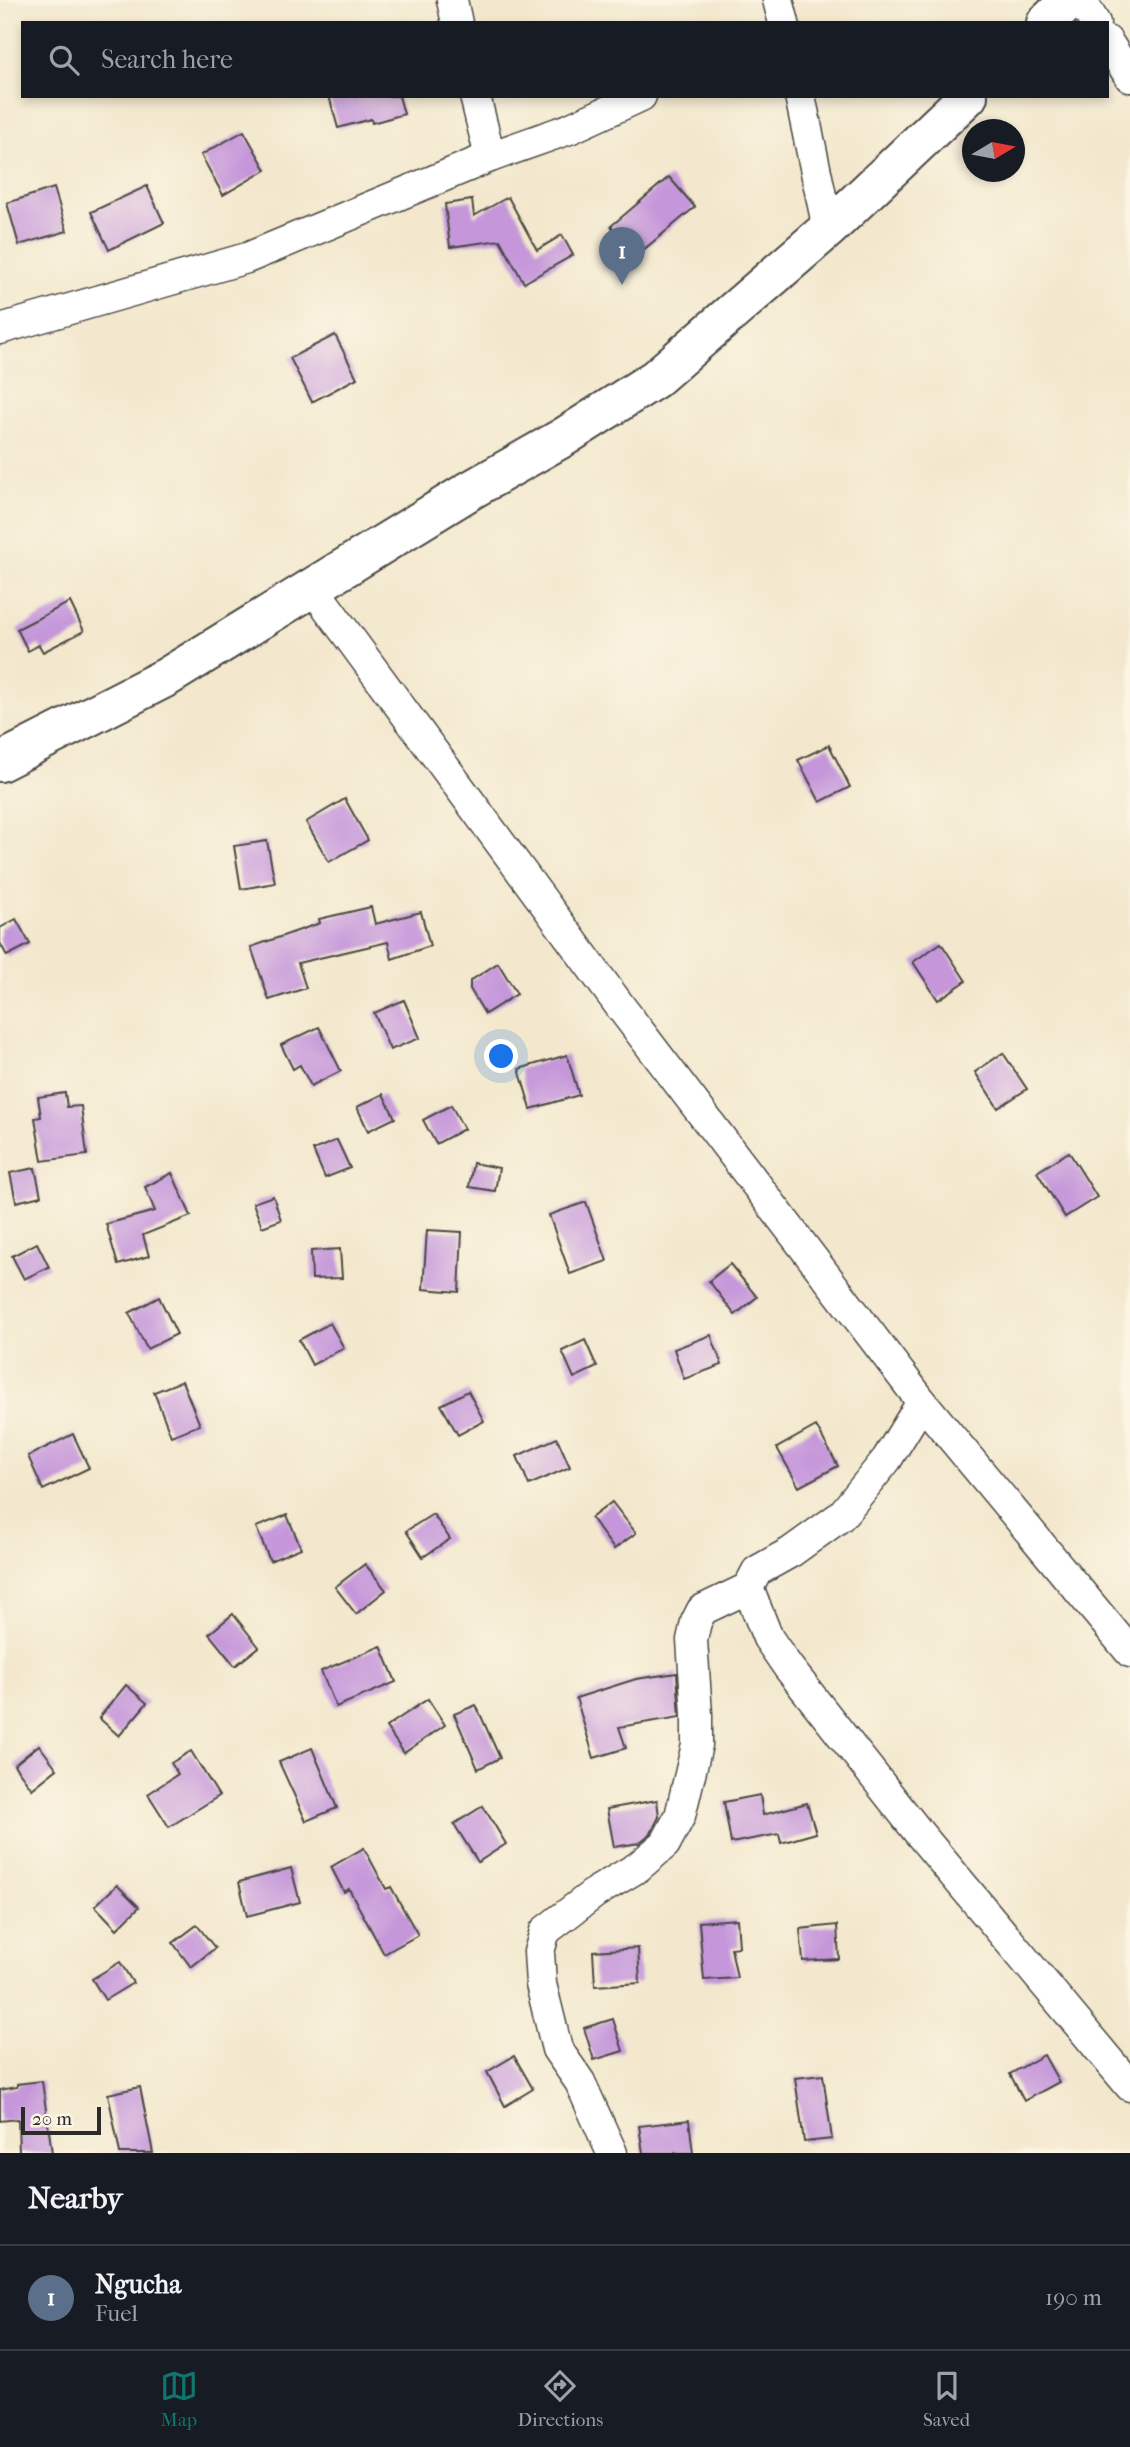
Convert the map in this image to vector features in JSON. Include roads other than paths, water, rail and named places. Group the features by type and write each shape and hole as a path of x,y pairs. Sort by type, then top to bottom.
{"main road":[{"path":"1048,21 1070,0"},
{"path":"0,762 167,677 655,379 828,229 966,98"}],"street":[{"path":"452,0 457,21"},
{"path":"778,0 783,21"},
{"path":"1081,0 1094,21"},
{"path":"1109,44 1130,77"},
{"path":"475,98 490,157"},
{"path":"0,329 247,258 490,157 569,129 637,98"},
{"path":"800,98 828,229"},
{"path":"313,588 620,1006 922,1402 1130,1652"},
{"path":"612,2153 580,2082 557,2049 541,1984 539,1952 545,1931 596,1892 638,1867 665,1844 680,1816 697,1745 692,1640 702,1610 748,1588 757,1571 791,1552 841,1516 887,1459 922,1402"},
{"path":"748,1588 768,1639 788,1667 919,1833 1130,2086"}],"place":[{"name":"Ngucha","path":"622,285"}]}
